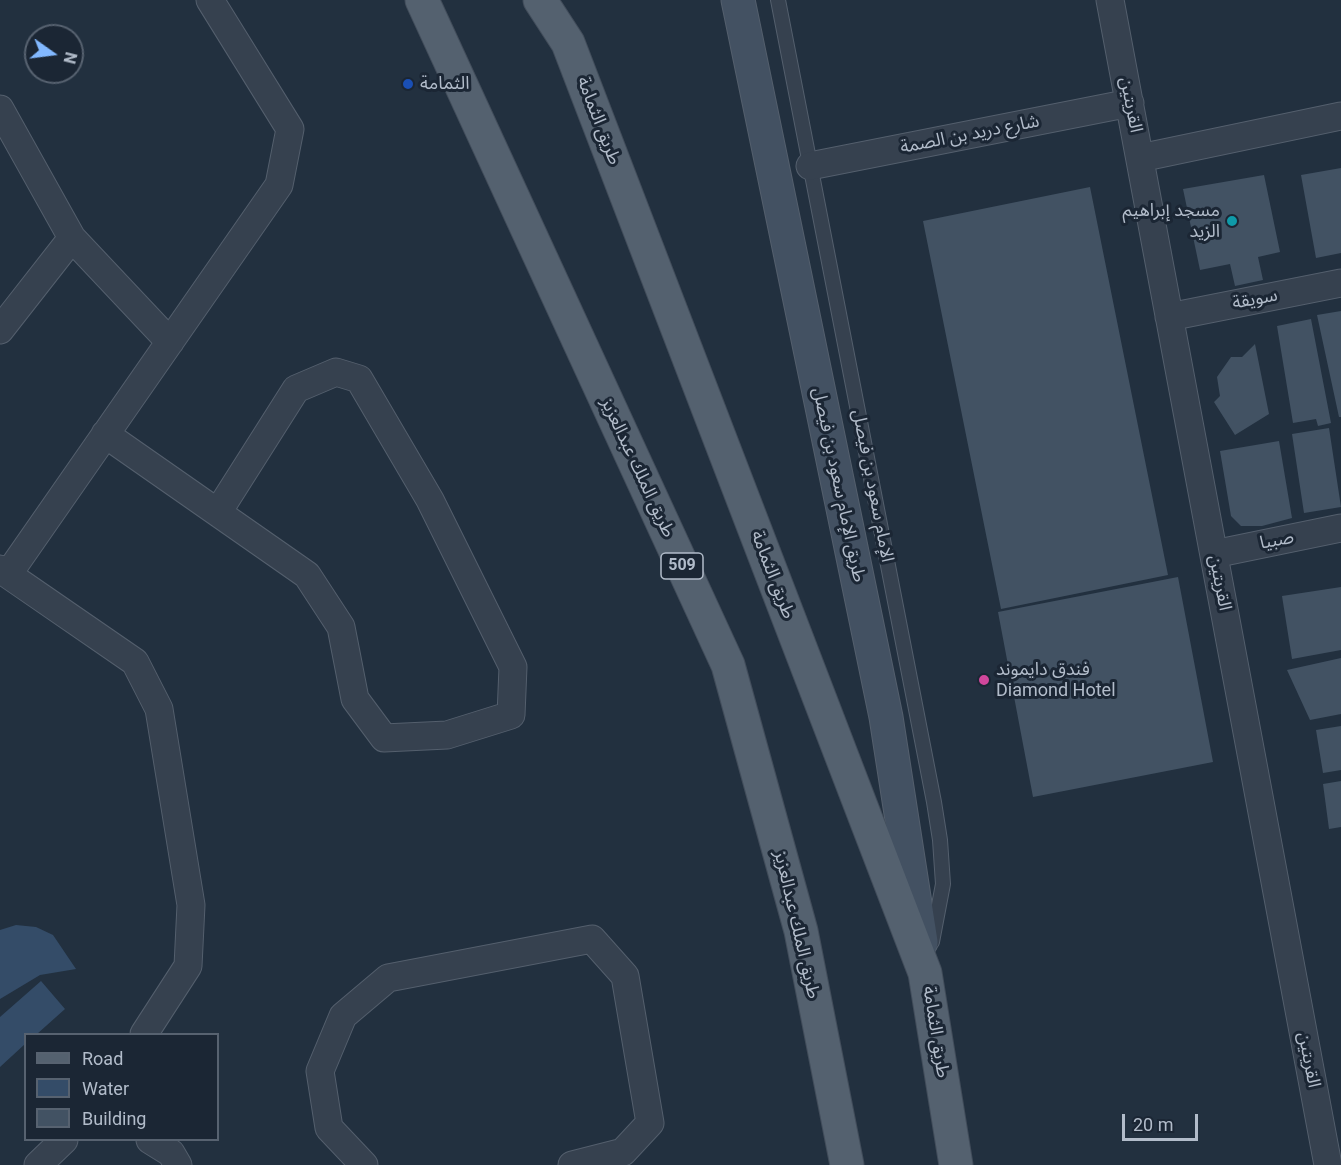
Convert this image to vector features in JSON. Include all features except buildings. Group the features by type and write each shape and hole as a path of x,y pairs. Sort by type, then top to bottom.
{"main road":[{"name":"طريق الملك عبدالعزيز","path":"422,0 728,665 801,931 847,1165"},
{"name":"طريق الثمامة","path":"540,0 568,43 925,973 956,1165"},
{"name":"طريق الإمام سعود بن فيصل","path":"738,0 886,717 925,973"}],"street":[{"path":"145,1033 188,966 191,905 159,709 135,662 4,571 105,434 279,185 290,129 210,0"},
{"name":"القريتين","path":"1110,0 1328,1165"},
{"name":"شارع دريد بن الصمة","path":"810,166 1130,103"},
{"path":"0,109 72,238 170,342"},
{"path":"1140,158 1341,116"},
{"path":"0,330 72,238"},
{"name":"سويقة","path":"1169,317 1341,283"},
{"path":"105,434 307,575 341,627 355,699 384,738 447,735 511,715 513,667 430,501 359,379 336,372 296,389 218,512"},
{"name":"صبيا","path":"1214,554 1341,528"},
{"path":"364,1165 329,1128 320,1071 343,1016 388,978 592,939 625,976 650,1123 623,1152 572,1165"},
{"path":"38,1165 63,1141"},
{"path":"152,1141 171,1153 178,1165"}],"lane":[{"name":"الإمام سعود بن فيصل","path":"778,0 940,840 943,884 925,973"}],"water":[{"path":"16,925 36,927 53,935 76,969 40,975 0,999 0,930"},
{"path":"41,981 65,1009 38,1033 24,1033 24,1045 0,1067 0,1017"}],"place":[{"name":"الثمامة","path":"408,84"},
{"name":"مسجد إبراهيم الزيد","path":"1232,221"},
{"name":"فندق دايموند Diamond Hotel","path":"984,680"}]}
